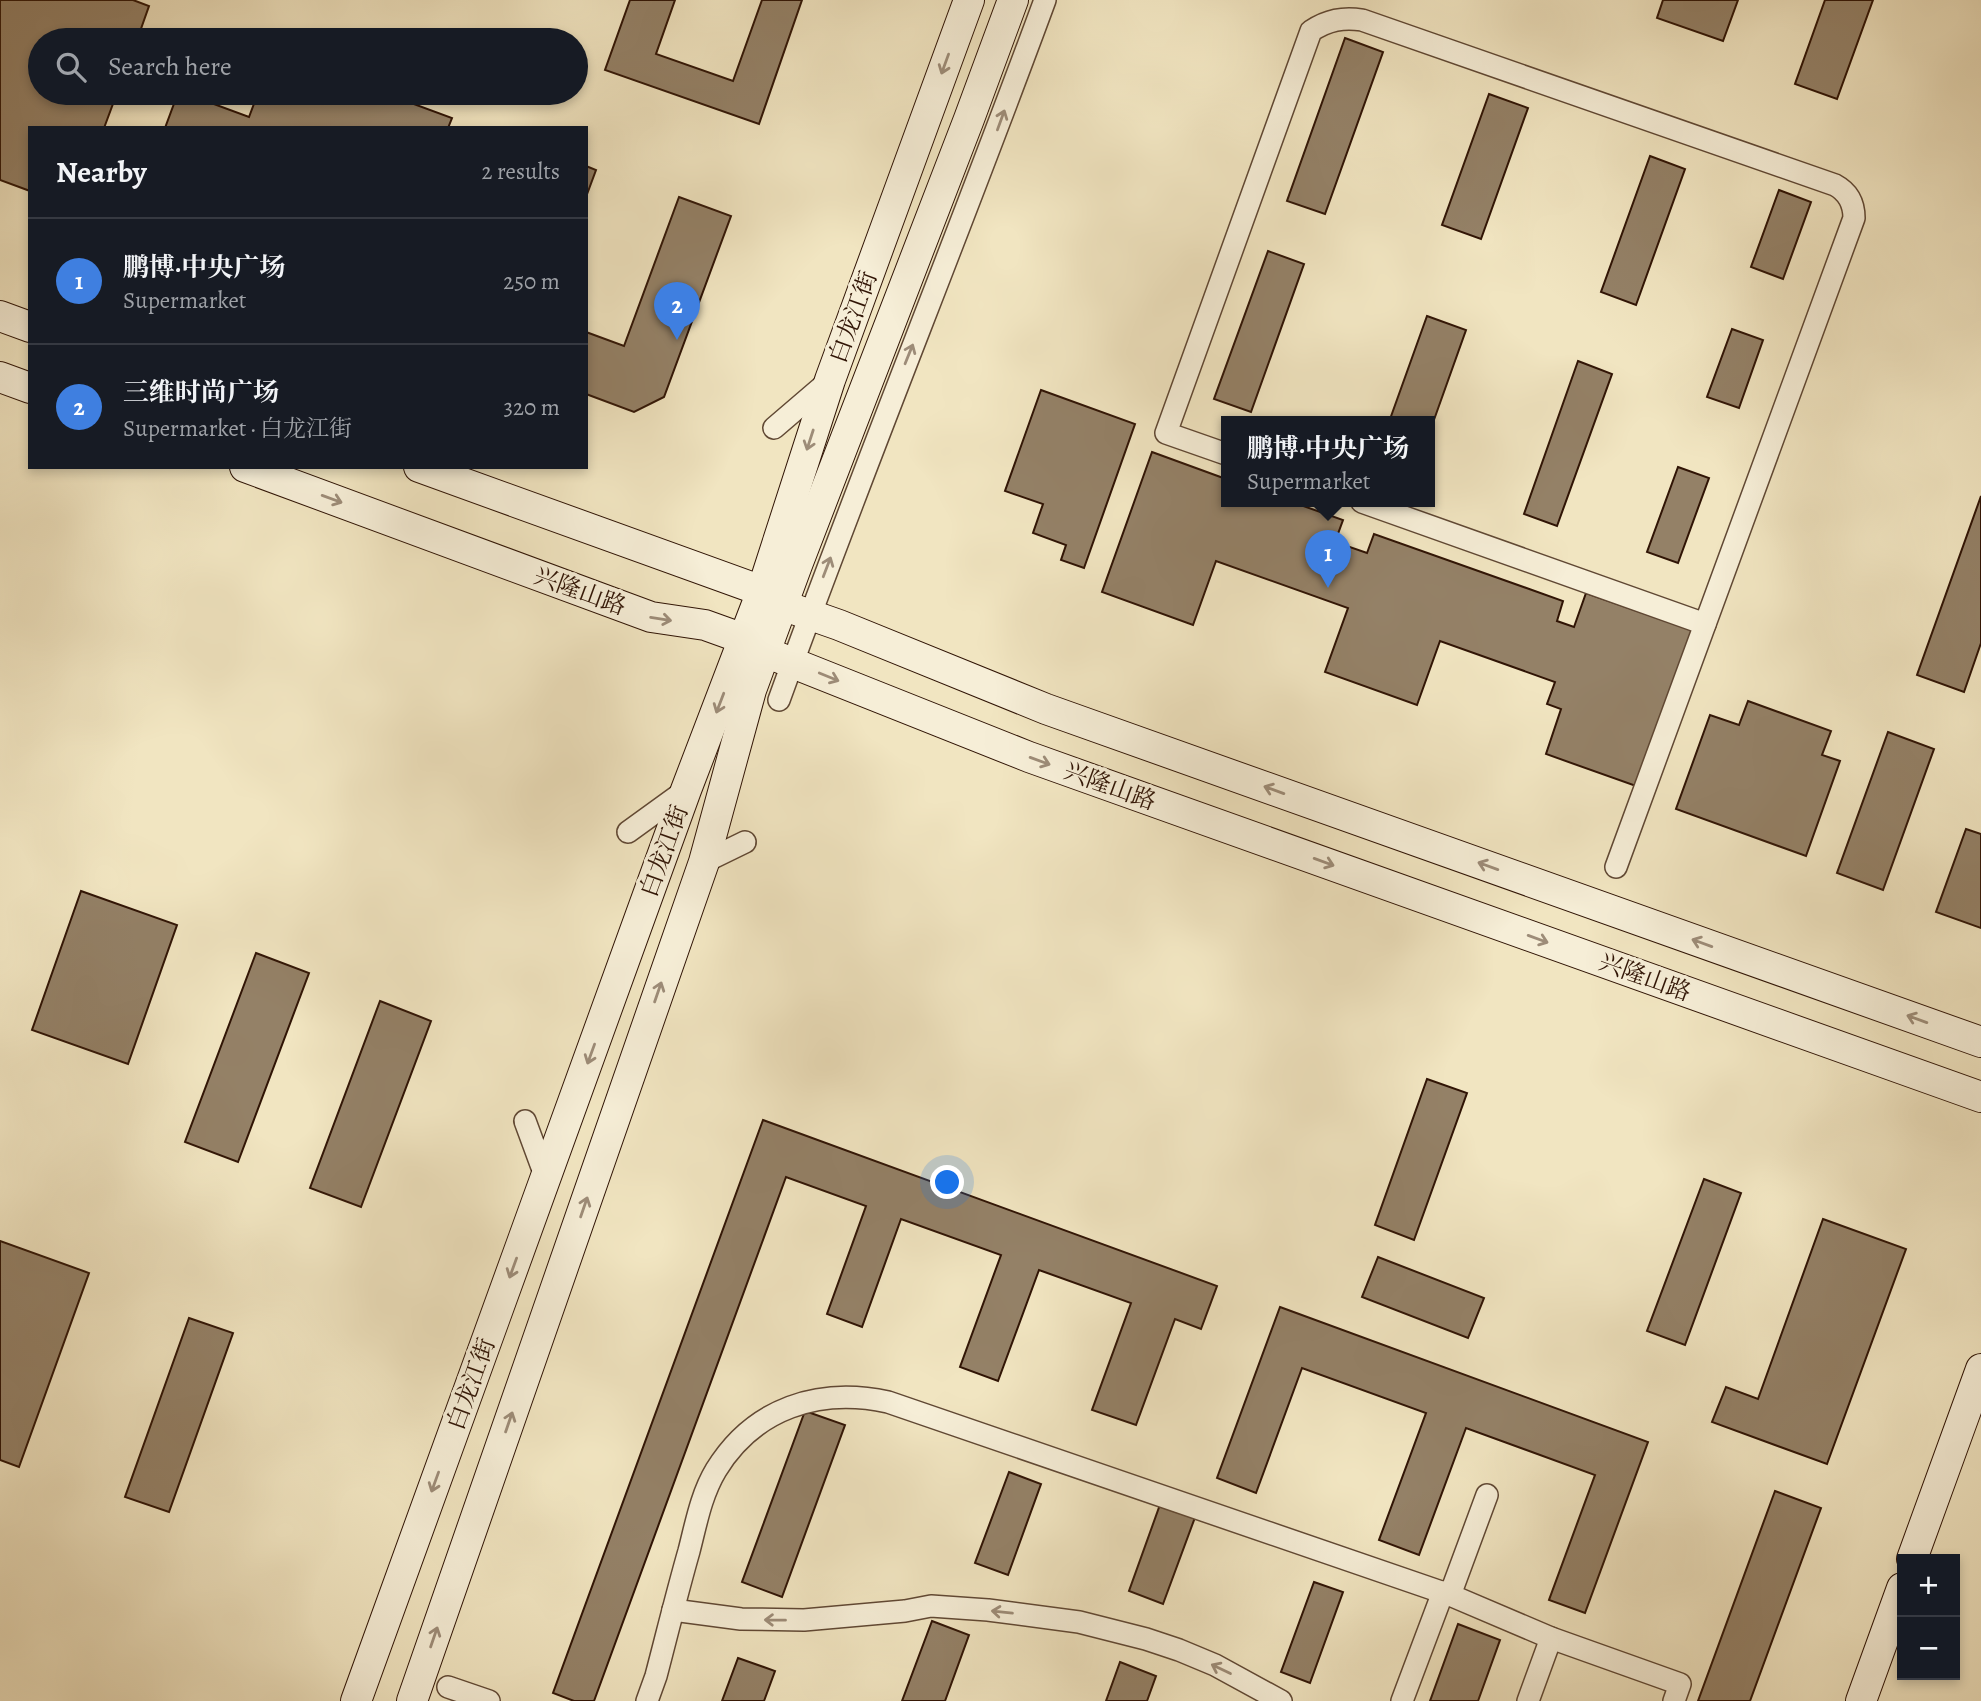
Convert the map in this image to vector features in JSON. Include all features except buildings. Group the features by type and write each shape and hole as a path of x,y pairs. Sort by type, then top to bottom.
{"street":[{"name":"白龙江街","path":"785,604 830,380 969,0"},
{"name":"白龙江街","path":"412,1701 704,862 751,690 1013,0"},
{"name":"白龙江街","path":"356,1701 686,790 767,651 785,604 895,392 1045,0"},
{"path":"1221,452 1166,433 1311,30 1321,24 1342,19 1362,20 1841,188 1853,204 1854,218 1616,867"},
{"path":"970,119 980,175"},
{"path":"0,317 28,326"},
{"path":"0,377 28,387"},
{"path":"774,428 830,380"},
{"path":"846,439 895,392"},
{"name":"兴隆山路","path":"250,469 651,617 705,625 1029,757 1981,1097"},
{"name":"兴隆山路","path":"424,469 785,604 1046,709 1981,1042"},
{"path":"1376,507 1705,624"},
{"name":"白龙江街","path":"767,651 779,700"},
{"path":"628,832 686,790"},
{"path":"704,862 745,842"},
{"path":"525,1121 546,1178"},
{"path":"1914,1554 1981,1369"},
{"path":"647,1701 706,1489 715,1471 727,1454 755,1426 782,1411 810,1401 850,1396 888,1402 1447,1594 1551,1638 1681,1684 1674,1701"},
{"path":"1402,1701 1487,1496"},
{"path":"1861,1701 1897,1601"},
{"path":"673,1610 741,1619 804,1620 905,1611 931,1606 1079,1622 1179,1650 1215,1665 1280,1701"},
{"path":"1528,1701 1551,1638"},
{"path":"447,1687 489,1701"}],"place":[{"name":"三维时尚广场","path":"677,340"},
{"name":"鹏博·中央广场","path":"1328,588"}]}
